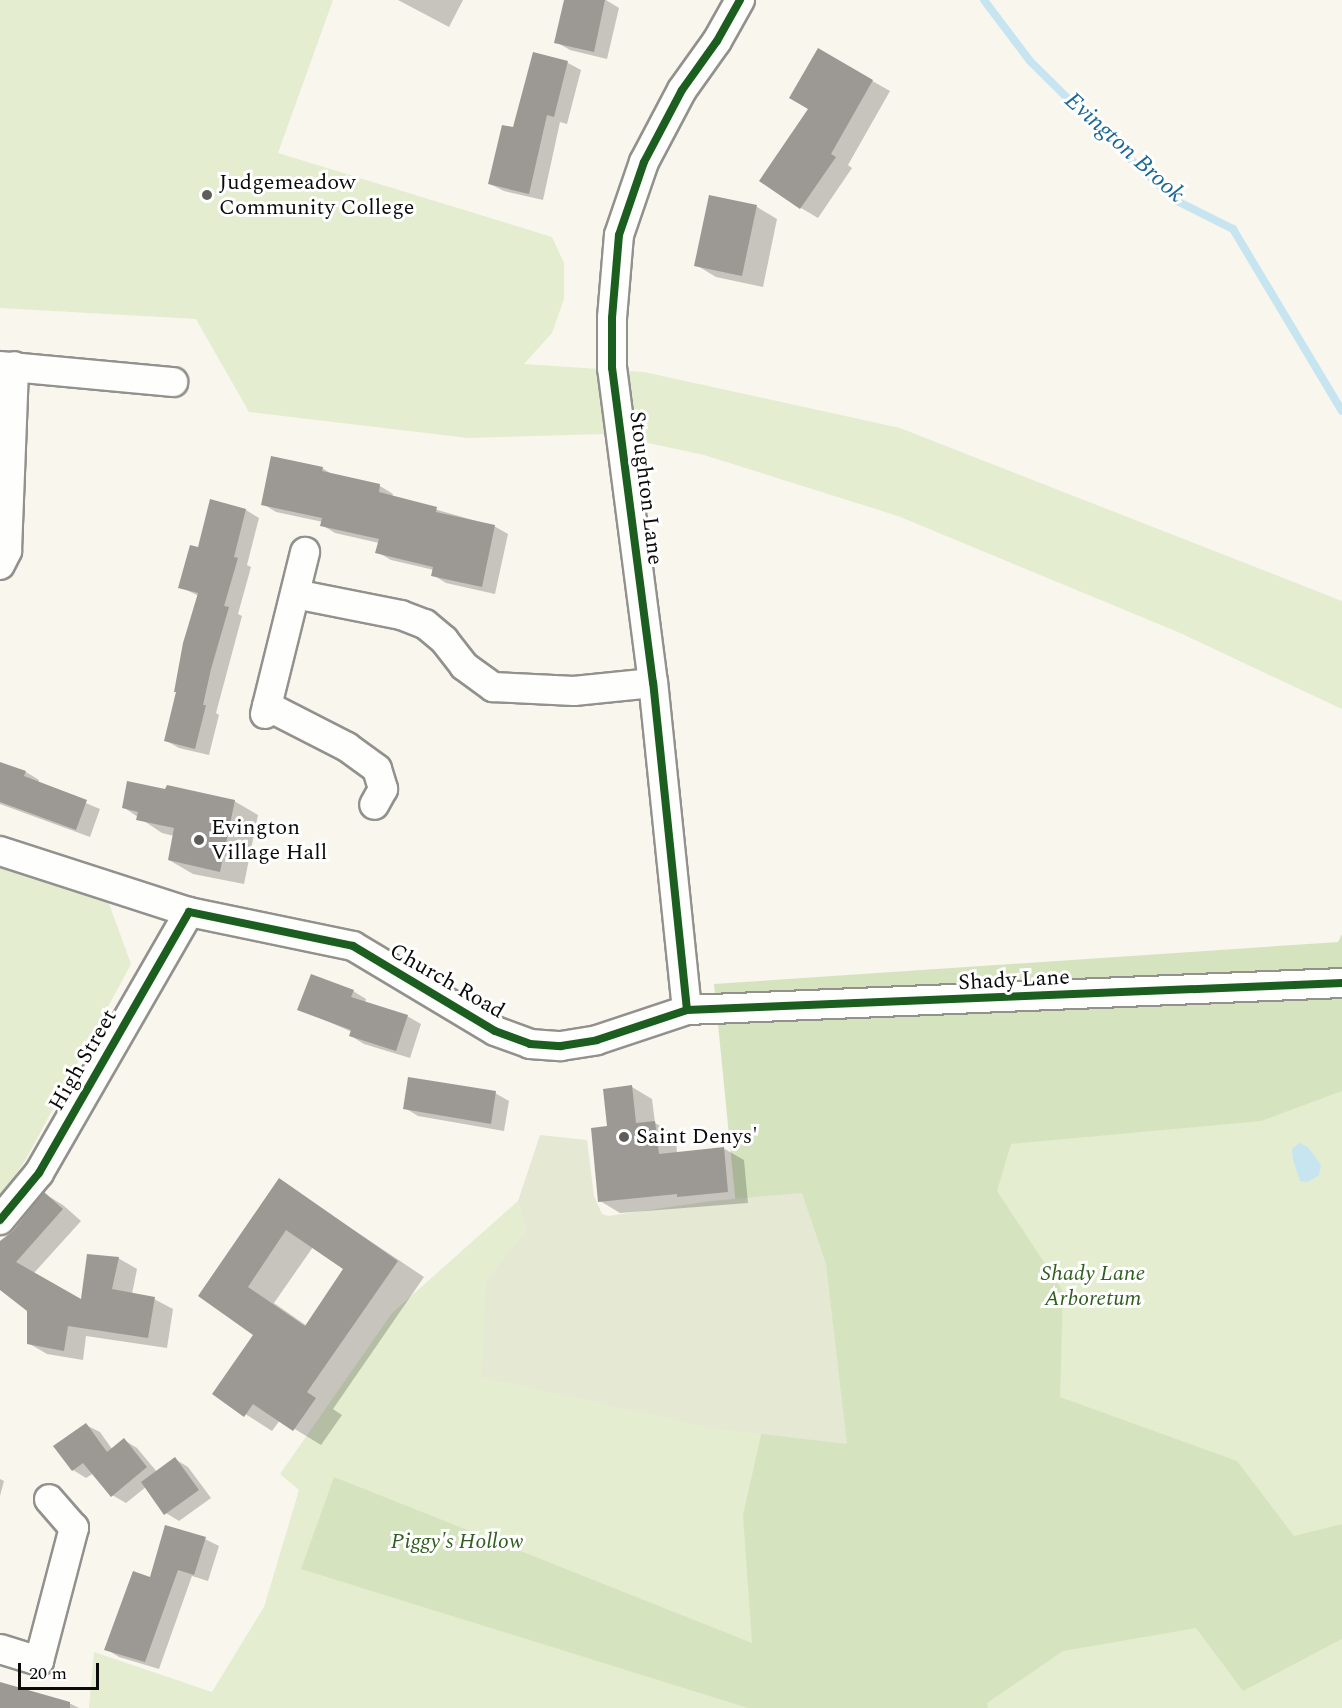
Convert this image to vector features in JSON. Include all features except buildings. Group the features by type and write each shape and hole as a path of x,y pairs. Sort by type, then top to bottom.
{"street":[{"name":"Stoughton Lane","path":"687,1010 653,683 612,368 612,318 619,235 644,162 681,90 717,41 740,0"},
{"path":"0,566 7,551 7,366 173,382"},
{"path":"305,552 266,710 347,747 377,769 383,789 374,805"},
{"path":"295,594 401,615 425,624 444,640 464,666 493,687 574,692 653,683"},
{"name":"Church Road","path":"0,851 189,912 353,946 495,1031 530,1044 561,1046 597,1040 687,1010"},
{"name":"High Street","path":"0,1220 39,1173 189,912"},
{"name":"Shady Lane","path":"687,1010 1342,983"},
{"path":"0,1649 39,1661 87,1525 49,1499"}],"green space":[{"name":"Judgemeadow Community College","path":"0,0 333,0 278,153 552,237 564,263 564,299 552,333 524,364 644,372 900,428 1342,601 1342,709 1178,632 898,516 704,455 606,434 468,438 249,412 196,319 0,308"},
{"path":"0,864 108,901 131,964 25,1161 0,1198"},
{"name":"Piggy's Hollow","path":"1342,934 1342,1091 1261,1121 1011,1144 997,1191 1063,1291 1060,1397 1237,1461 1294,1536 1342,1524 1342,1639 1243,1691 1196,1628 1063,1651 987,1703 988,1708 748,1708 301,1569 334,1477 752,1643 743,1515 777,1364 737,1216 714,984 1338,942"},
{"name":"Shady Lane Arboretum","path":"1342,1018 1342,1708 89,1708 94,1652 212,1692 264,1607 299,1490 280,1474 392,1313 518,1201 526,1230 510,1251 718,1378 786,1098"},
{"path":"540,1135 587,1140 594,1196 602,1214 608,1216 711,1201 802,1193 826,1264 847,1444 712,1428 482,1377 486,1282 526,1230 518,1201"}],"water":[{"path":"1299,1143 1308,1147 1321,1165 1319,1175 1308,1182 1300,1181 1293,1160 1292,1149"}],"waterway":[{"name":"Evington Brook","path":"984,0 1030,61 1113,143 1175,200 1233,229 1342,411"}],"cycle path":[{"path":"687,1010 653,683 612,368 612,318 619,235 644,162 682,90 717,41 740,0"},
{"path":"0,1220 39,1173 189,912 353,946 495,1031 530,1044 561,1046 597,1040 687,1010 1342,983"}],"place":[{"name":"Judgemeadow Community College","path":"207,195"},
{"name":"Evington Village Hall","path":"199,840"},
{"name":"Saint Denys'","path":"624,1137"}]}
